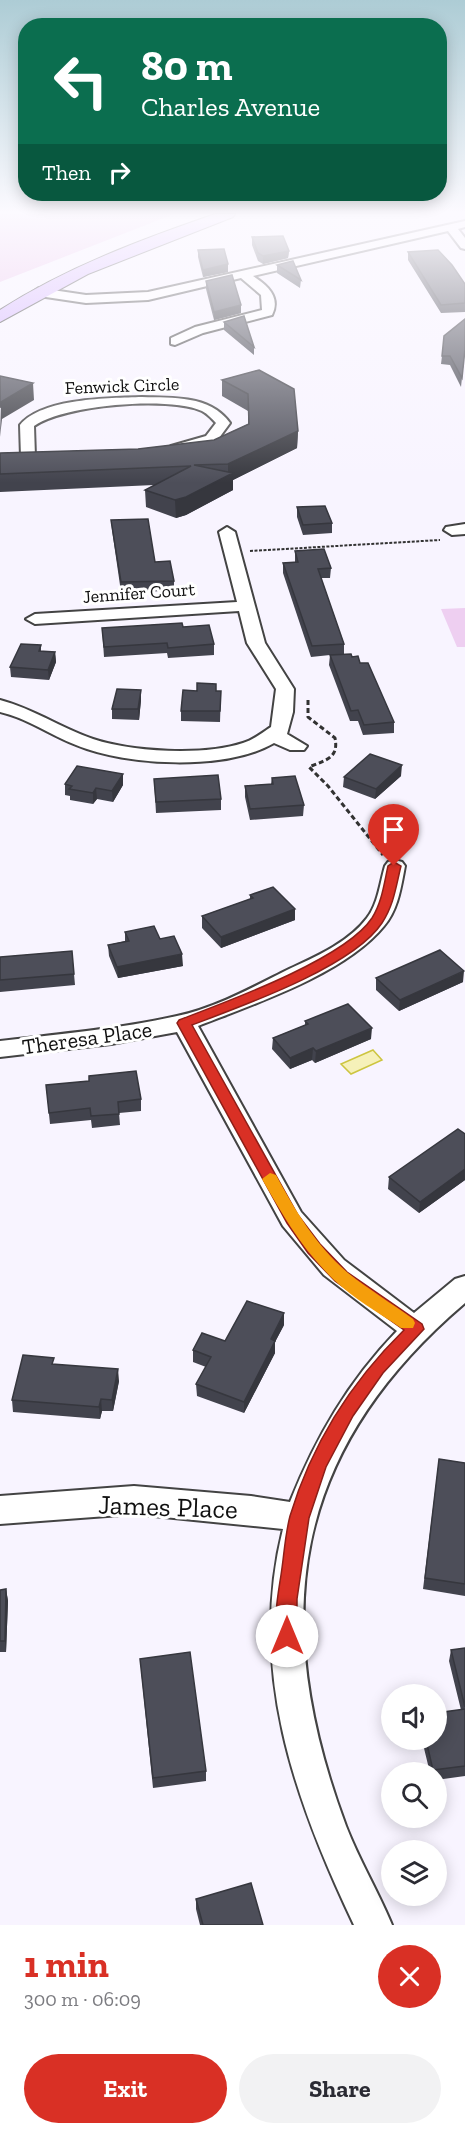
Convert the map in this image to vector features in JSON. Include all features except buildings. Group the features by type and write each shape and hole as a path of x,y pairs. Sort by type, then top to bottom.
{"main road":[{"path":"0,317 21,304"}],"street":[{"path":"175,341 199,330 268,312 269,304"},
{"name":"Fenwick Circle","path":"9,458 34,457 27,425 33,418 56,408 74,405 173,401 206,408 223,423 222,430 197,445 166,449"},
{"path":"0,706 40,719 86,743 112,751 143,755 248,749 280,730 286,694 284,680 263,656 256,643 227,532"},
{"name":"Jennifer Court","path":"35,619 246,606"},
{"path":"273,735 297,746"},
{"name":"Theresa Place","path":"0,1049 111,1036 184,1023 255,996 322,963 351,945 376,922 386,904 394,866"},
{"path":"184,1023 292,1219 314,1249 341,1277 416,1329"},
{"path":"373,1925 328,1826 288,1673 287,1599 299,1518 317,1466 347,1411 377,1368 416,1329 465,1287"},
{"name":"James Place","path":"0,1510 134,1500 252,1510 299,1518"}],"path":[{"path":"253,561 250,550 426,541"},
{"path":"308,695 308,717 335,738 338,749 332,758 309,767 328,786 370,841 394,866"}],"shaded area":[{"path":"465,608 465,647 457,647 441,609"},
{"path":"373,1050 382,1060 351,1074 341,1064"}],"slow traffic":[{"path":"270,1179 292,1219 314,1249 341,1277 407,1323"}],"route":[{"path":"287,1636 287,1599 299,1518 317,1466 347,1411 377,1368 416,1329 341,1277 314,1249 292,1219 184,1023 255,996 322,963 351,945 376,922 386,904 394,866"}]}
